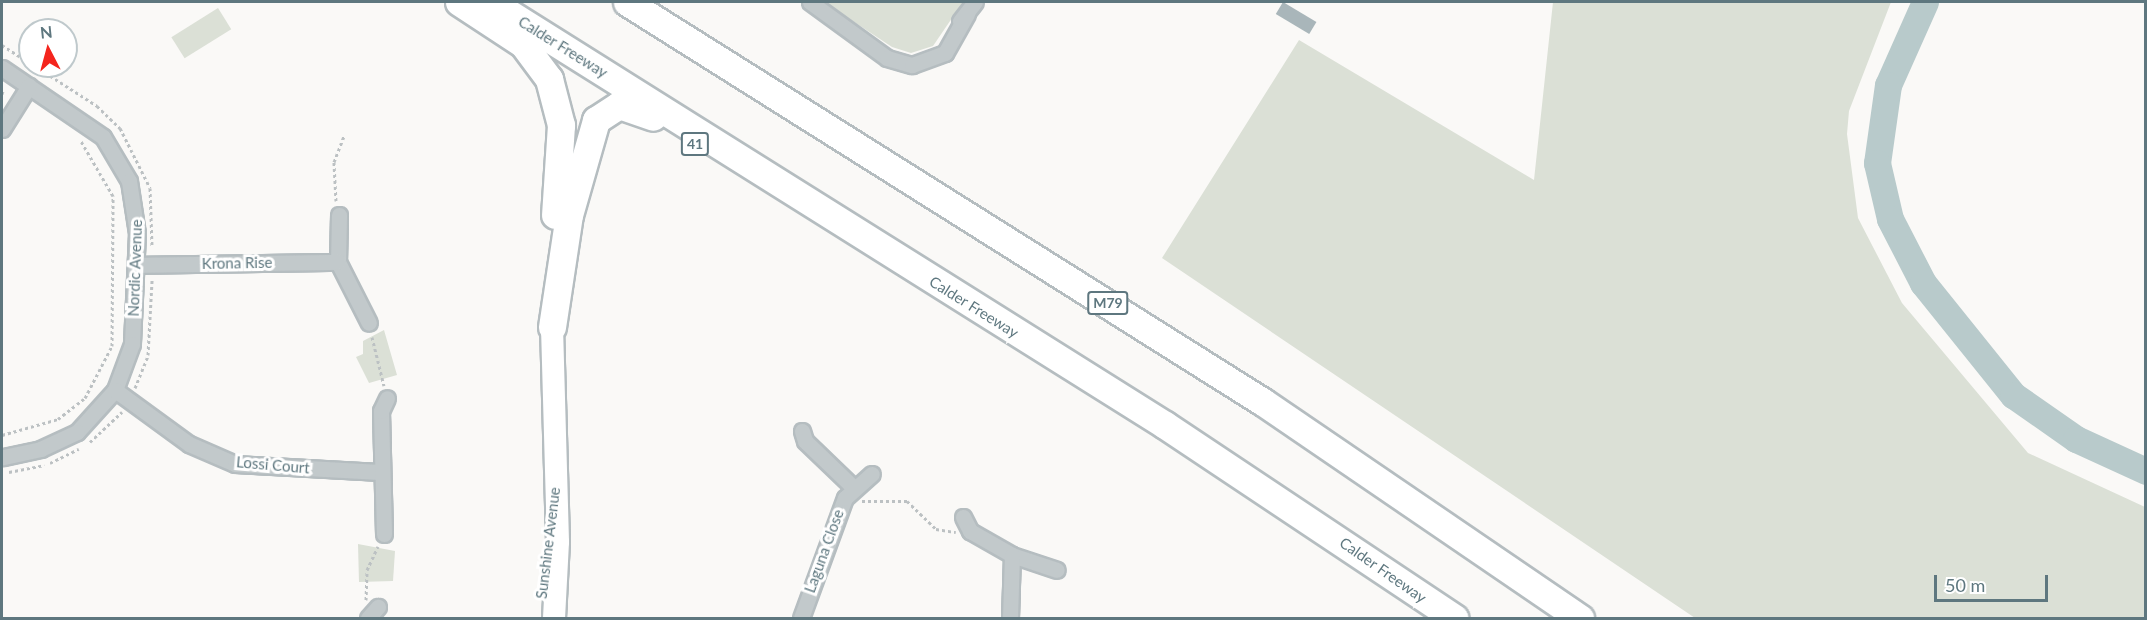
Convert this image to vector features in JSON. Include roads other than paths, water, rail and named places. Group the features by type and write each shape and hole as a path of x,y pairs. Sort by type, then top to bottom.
{"highway":[{"name":"41","path":"459,2 529,50 543,67 558,101 552,327"},
{"name":"Calder Freeway","path":"491,2 1174,432 1454,618"},
{"name":"M79","path":"627,2 1234,383 1580,618"},
{"name":"41","path":"552,327 569,214 584,157 599,115 619,105 646,113 917,283 976,308"}],"main road":[{"name":"Sunshine Avenue","path":"552,327 557,467 554,618"},
{"name":"Sunshine Avenue","path":"539,618 557,467"}],"street":[{"path":"810,2 887,58 921,60 945,53 971,8"},
{"name":"Nordic Avenue","path":"2,68 103,137 121,164 137,211 142,265 132,344 115,390 77,432 41,449 2,457"},
{"path":"2,129 29,86"},
{"path":"339,215 338,261 369,323"},
{"name":"Krona Rise","path":"142,265 338,261"},
{"name":"Lossi Court","path":"115,390 189,444 235,464 380,472"},
{"path":"384,534 380,472 381,411 387,398"},
{"path":"802,431 805,441 854,488"},
{"name":"Laguna Close","path":"801,618 840,508 854,488 872,474"},
{"path":"964,521 1012,555 1057,570"},
{"path":"1010,618 1012,555"}],"waterway":[{"path":"1925,2 1888,85 1877,163 1890,219 1923,283 2013,395 2076,439 2146,471"}]}
